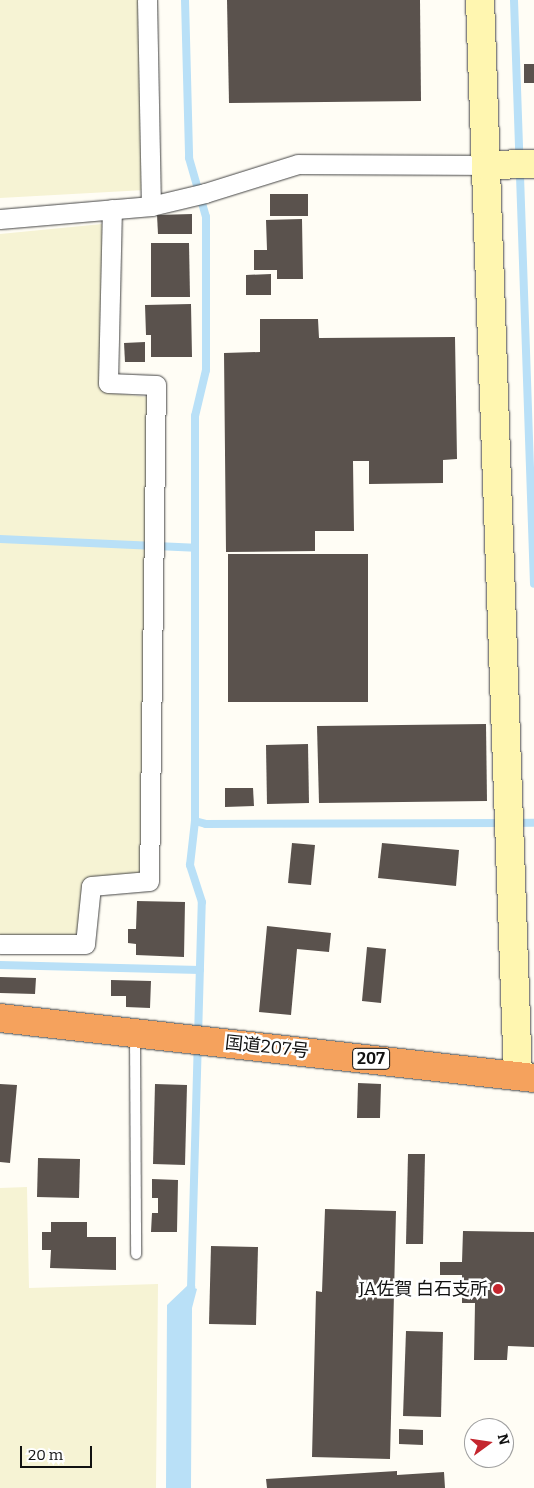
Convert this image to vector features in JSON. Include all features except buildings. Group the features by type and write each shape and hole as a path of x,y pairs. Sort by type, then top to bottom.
{"highway":[{"name":"国道207号","path":"0,1018 526,1077"}],"street":[{"path":"147,0 151,206"},
{"path":"480,0 515,164 509,822 526,1077"},
{"path":"0,219 151,206 198,195 298,164 515,164"},
{"path":"0,944 85,944 91,886 150,881 156,385 108,383 112,210"}],"lane":[{"path":"135,1033 136,1254"}],"shaded area":[{"path":"0,0 141,0 145,190 0,198"},
{"path":"102,224 104,392 148,397 143,875 88,879 76,935 0,935 0,234"},
{"path":"27,1187 29,1288 158,1284 156,1488 0,1488 0,1188"}],"water":[{"path":"188,1285 197,1289 192,1308 191,1488 166,1488 167,1305"}],"waterway":[{"path":"185,0 189,158 206,217 206,370 195,416 195,821 206,824 534,823"},
{"path":"514,0 534,584"},
{"path":"0,539 195,548"},
{"path":"188,1296 191,1288 202,902 190,865 195,821"},
{"path":"0,965 200,970"}],"place":[{"name":"JA佐賀 白石支所","path":"498,1289"}]}
